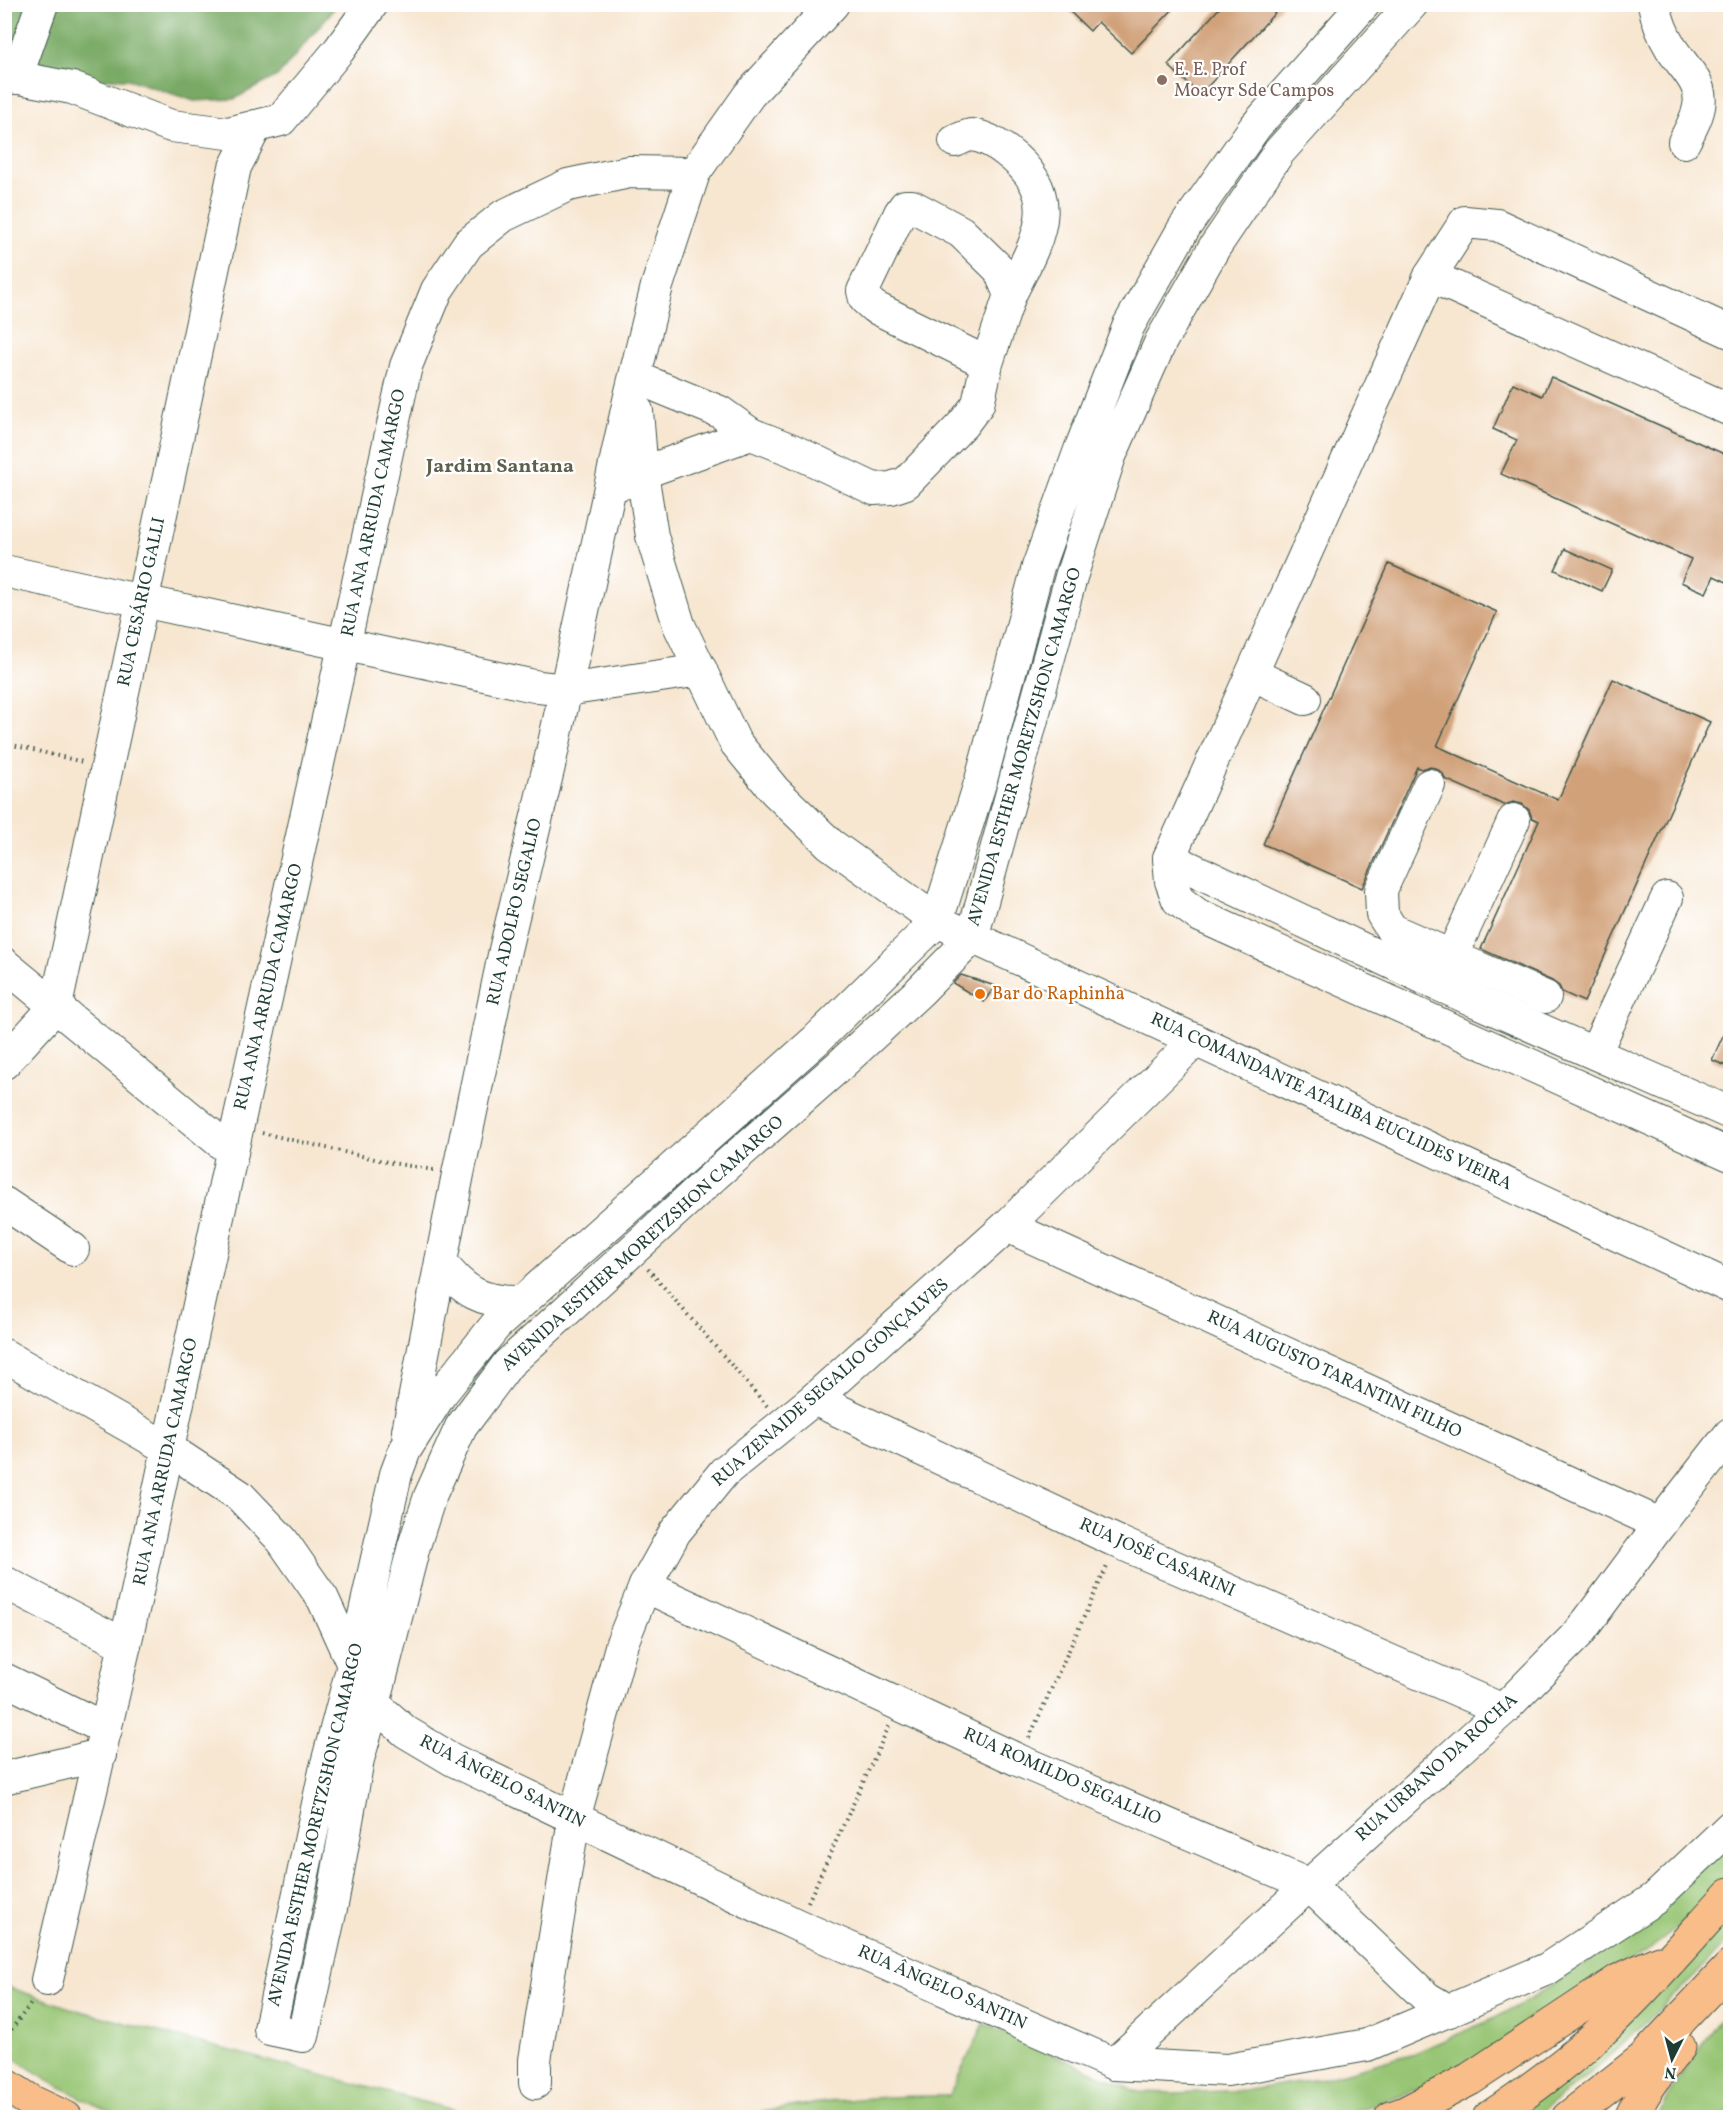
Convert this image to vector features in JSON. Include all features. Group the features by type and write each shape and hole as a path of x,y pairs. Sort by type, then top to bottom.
{"highway":[{"path":"1489,2118 1527,2092 1594,2038 1731,1894"},
{"path":"1390,2118 1470,2079 1618,1981 1674,1955"},
{"path":"1568,2118 1643,2059 1731,1968"},
{"path":"1631,2118 1656,2074 1731,1981"},
{"path":"4,2084 32,2102 66,2118"}],"street":[{"path":"42,4 8,79 72,88 171,126 228,133 281,120 339,51 372,4"},
{"name":"RUA ADOLFO SEGALIO","path":"405,1450 458,1174 505,950 657,286 694,173 749,95 833,4"},
{"name":"AVENIDA ESTHER MORETZSHON CAMARGO","path":"1364,4 1255,126 1184,228 1130,325 1080,450 1038,567 981,780 937,921 815,1041 496,1325 440,1395 405,1450 394,1484 353,1665 325,1772 270,2029 303,2036 333,1899 358,1759 414,1546 430,1496 461,1427 508,1364 839,1066 919,992 972,938 1071,577 1110,456 1161,341 1214,248 1279,152 1412,4"},
{"path":"1654,4 1657,20 1662,30 1672,49 1694,77 1699,92 1698,110 1684,142"},
{"name":"RUA CESÁRIO GALLI","path":"56,1006 235,167 256,126"},
{"path":"635,377 720,411 751,434 792,450 874,489 891,488 906,483 963,424 978,404 987,363 1010,295 1036,241 1042,219 1040,190 1021,162 997,144 971,135 955,141"},
{"name":"RUA ANA ARRUDA CAMARGO","path":"46,1980 103,1742 169,1449 406,366 437,290 468,244 503,216 568,185 629,172 694,173"},
{"path":"987,363 874,307 865,299 863,291 900,213 905,206 912,206 961,232 999,269 1010,295"},
{"path":"1731,332 1497,225 1465,222 1430,276 1169,858 1172,881 1178,900 1198,915 1731,1155"},
{"path":"1430,276 1728,402"},
{"name":"RUA COMANDANTE ATALIBA EUCLIDES VIEIRA","path":"635,377 642,474 652,536 679,625 735,742 775,791 830,844 937,921 1731,1287"},
{"path":"610,491 642,474 751,434"},
{"path":"4,571 539,687 566,690 701,670"},
{"path":"1252,674 1305,699"},
{"path":"1429,785 1381,890 1382,914 1392,930 1545,997"},
{"path":"1439,985 1514,820"},
{"path":"1169,858 1439,985 1731,1113"},
{"path":"1595,1053 1667,898"},
{"path":"4,964 56,1006 235,1139"},
{"path":"4,1063 56,1006"},
{"name":"RUA ZENAIDE SEGALIO GONÇALVES","path":"535,2083 536,2060 574,1819 622,1643 645,1586 675,1532 724,1472 814,1399 1007,1226 1196,1040"},
{"path":"4,1203 73,1249"},
{"name":"RUA AUGUSTO TARANTINI FILHO","path":"1007,1226 1660,1524"},
{"path":"441,1262 459,1283 471,1292 502,1303 520,1302"},
{"name":"RUA ÂNGELO SANTIN","path":"4,1355 169,1449 240,1496 282,1540 323,1599 353,1665 374,1704 406,1732 443,1754 574,1819 797,1925 1114,2064"},
{"name":"RUA JOSÉ CASARINI","path":"814,1399 1118,1542 1503,1710"},
{"name":"RUA URBANO DA ROCHA","path":"1114,2064 1503,1710 1579,1633 1729,1433"},
{"path":"4,1582 125,1645"},
{"name":"RUA ROMILDO SEGALLIO","path":"645,1586 1018,1760 1309,1885 1427,1998 1449,2011"},
{"path":"4,1679 103,1742"},
{"path":"4,1778 103,1742"},
{"path":"1114,2064 1227,2070 1367,2045 1547,1968 1654,1899 1731,1827"}],"path":[{"path":"4,743 107,768"},
{"path":"235,1139 458,1174"},
{"path":"631,1251 774,1415"},
{"path":"1018,1760 1118,1542"},
{"path":"797,1925 899,1704"},
{"path":"4,2039 28,2008"}],"green space":[{"path":"4,5 337,5 279,75 234,99 194,101 128,79 49,79 5,66"},
{"path":"1730,1838 1730,1877 1688,1920 1646,1952 1527,2032 1418,2089 1334,2118 735,2118 788,2107 842,2100 949,2096 984,2024 1138,2092 1249,2090 1329,2077 1415,2053 1497,2017 1536,1996 1573,1972 1624,1934"},
{"path":"1730,1914 1730,1938 1693,1978 1595,2069 1535,2117 1512,2118"},
{"path":"5,1986 73,2009 480,2117 123,2117 62,2088 5,2052"},
{"path":"1730,2006 1730,2106 1724,2117 1657,2118 1691,2060"}],"building":[{"path":"1062,4 1178,4 1131,53 1098,22 1090,31"},
{"path":"1223,4 1283,4 1200,95 1168,65"},
{"path":"1551,377 1731,457 1731,584 1714,576 1706,593 1681,582 1691,559 1501,474 1517,440 1493,429 1513,383 1542,396"},
{"path":"1565,549 1612,570 1602,591 1555,570"},
{"path":"1389,564 1497,612 1437,746 1558,800 1613,679 1710,722 1584,1002 1562,992 1559,986 1552,981 1481,949 1539,821 1532,818 1529,810 1522,804 1513,802 1504,805 1445,779 1436,768 1417,767 1362,888 1263,844"},
{"name":"Bar do Raphinha","path":"961,975 995,986 984,1002 953,983"},
{"path":"1731,1018 1731,1068 1712,1060"}],"place":[{"name":"E. E. Prof Moacyr Sde Campos","path":"1162,80"},
{"name":"Bar do Raphinha","path":"980,994"}],"district":[{"name":"Jardim Santana","path":"500,467"}]}
